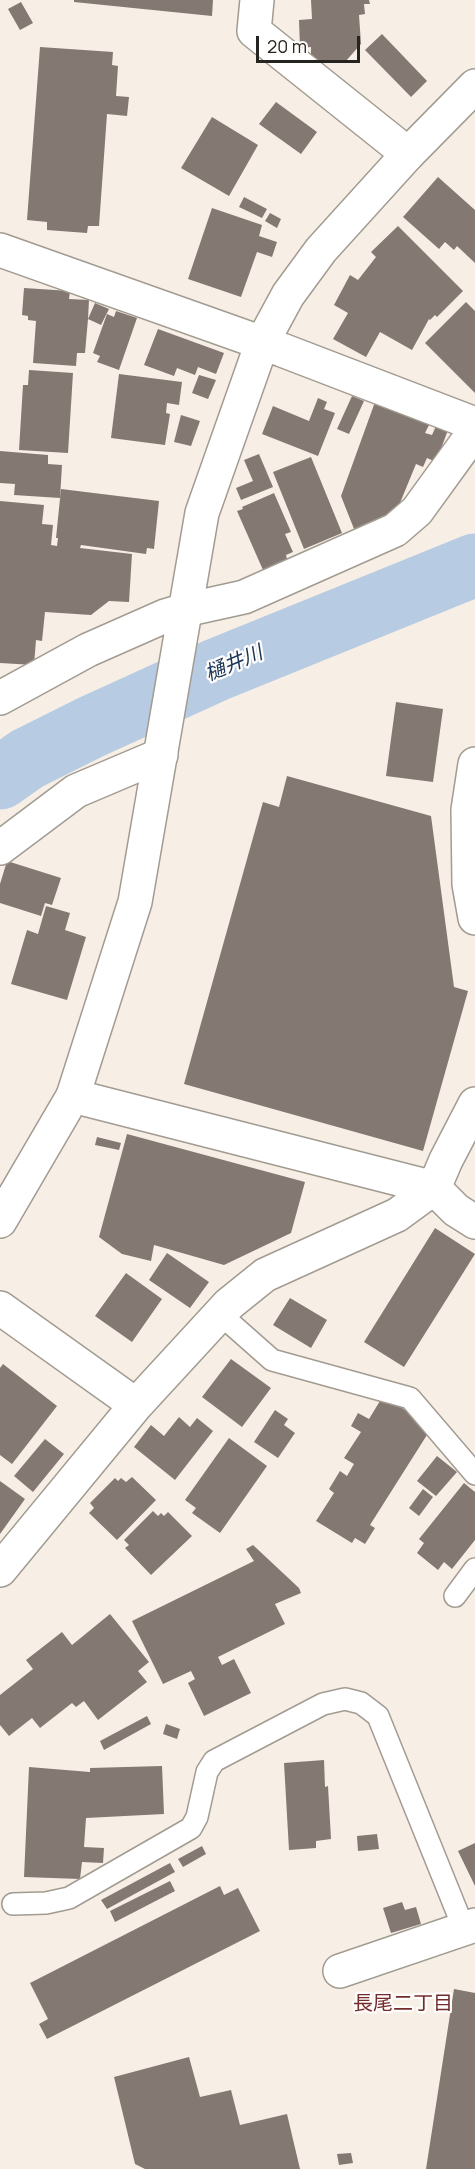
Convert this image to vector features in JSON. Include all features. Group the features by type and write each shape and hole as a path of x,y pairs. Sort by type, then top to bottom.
{"street":[{"path":"257,0 254,31 408,154"},
{"path":"0,1221 73,1096 135,902 202,513 262,343 288,295 321,250 408,154 475,87"},
{"path":"0,250 262,343 475,424"},
{"path":"0,698 88,650 165,616 244,597 395,530 417,511 475,431"},
{"path":"0,848 76,791 161,755"},
{"path":"475,764 468,810 469,885 475,918"},
{"path":"73,1096 434,1188 456,1210 475,1222"},
{"path":"0,1570 136,1405 220,1314 265,1275 397,1215 434,1188 475,1104"},
{"path":"0,1308 136,1405"},
{"path":"340,1971 470,1927"}],"lane":[{"path":"220,1314 272,1360 410,1398 475,1474"},
{"path":"455,1596 475,1569"},
{"path":"13,1904 46,1903 69,1898 191,1828 197,1817 207,1772 214,1761 323,1704 345,1699 361,1702 378,1716 470,1927"}],"building":[{"path":"74,0 213,0 212,16 74,2"},
{"path":"311,0 369,0 370,4 364,4 365,14 359,15 361,44 345,62 311,62 311,47 300,48 299,20 312,19"},
{"path":"21,2 33,23 20,30 8,9"},
{"path":"382,34 427,81 411,97 365,50"},
{"path":"40,47 113,52 112,65 118,66 116,96 129,97 127,116 107,114 99,226 88,226 87,233 47,230 47,222 27,220"},
{"path":"276,102 317,132 301,154 259,124"},
{"path":"212,117 258,145 229,196 181,168"},
{"path":"438,177 475,210 475,263 457,246 454,250 445,242 439,249 403,217"},
{"path":"244,197 267,209 262,218 239,207"},
{"path":"212,208 262,225 259,236 277,242 272,257 257,252 241,297 188,279"},
{"path":"270,213 281,219 277,228 265,221"},
{"path":"398,226 463,291 437,317 435,315 429,319 412,350 380,332 366,357 333,339 348,313 334,305 350,275 358,280 376,257 371,252"},
{"path":"24,288 70,291 69,299 89,300 85,353 77,353 76,366 33,363 36,321 28,320 28,316 22,315"},
{"path":"466,302 475,311 475,393 425,343"},
{"path":"95,303 109,309 101,325 88,319"},
{"path":"116,311 137,318 119,370 97,362 100,356 93,353 107,314 114,317"},
{"path":"158,329 224,353 216,374 198,367 195,375 177,368 174,376 144,365"},
{"path":"29,370 73,373 68,453 19,450 23,385 28,385"},
{"path":"119,374 182,382 179,405 167,403 166,413 170,414 165,445 111,438"},
{"path":"199,375 216,380 208,399 192,393"},
{"path":"352,396 364,401 349,434 337,429"},
{"path":"318,398 327,402 324,409 335,413 318,456 262,434 273,406 309,421"},
{"path":"375,402 430,423 425,433 432,435 436,426 448,430 436,462 427,458 423,467 416,464 395,515 356,534 341,496"},
{"path":"181,415 200,421 191,446 174,442"},
{"path":"0,451 48,455 48,464 62,465 60,498 14,495 15,484 0,483"},
{"path":"259,454 273,487 241,500 236,488 253,481 244,460"},
{"path":"311,457 342,533 304,549 273,472"},
{"path":"61,489 159,501 154,549 147,548 146,554 81,545 80,548 132,554 129,602 109,601 91,615 45,612 42,641 36,640 34,665 0,663 0,501 44,505 42,524 53,525 51,545 57,546"},
{"path":"274,493 291,532 285,534 293,552 286,555 287,559 263,570 237,511"},
{"path":"396,702 443,709 433,782 386,776"},
{"path":"287,776 431,816 454,987 468,991 423,1151 184,1084 263,802 279,807"},
{"path":"7,861 61,878 52,905 45,903 41,916 0,903 0,884"},
{"path":"46,906 70,913 65,930 86,937 67,1000 11,984 27,930 38,934"},
{"path":"127,1134 305,1182 291,1233 224,1265 154,1245 151,1261 122,1254 99,1237"},
{"path":"97,1137 121,1143 119,1150 95,1145"},
{"path":"435,1228 475,1254 404,1367 364,1342"},
{"path":"167,1253 209,1282 190,1308 149,1280"},
{"path":"126,1273 162,1299 132,1342 95,1316"},
{"path":"290,1298 327,1320 311,1348 273,1325"},
{"path":"231,1359 271,1388 242,1427 202,1397"},
{"path":"3,1364 57,1406 12,1464 0,1455 0,1368"},
{"path":"383,1396 432,1427 370,1525 375,1528 365,1544 355,1538 352,1543 316,1521 334,1493 329,1489 340,1471 347,1476 354,1464 344,1458 361,1432 351,1426 358,1413 369,1419"},
{"path":"275,1410 288,1419 284,1425 295,1433 278,1458 254,1442"},
{"path":"179,1417 190,1427 197,1418 213,1431 175,1480 134,1447 151,1425 164,1436"},
{"path":"229,1438 267,1466 220,1533 192,1513 196,1508 185,1500"},
{"path":"45,1439 64,1454 33,1492 14,1476"},
{"path":"437,1456 457,1472 436,1496 417,1481"},
{"path":"132,1477 156,1500 117,1540 89,1513 94,1508 90,1503 115,1478 118,1481 121,1478 126,1482"},
{"path":"0,1481 25,1499 0,1534"},
{"path":"464,1483 475,1492 475,1540 452,1569 444,1562 438,1570 417,1553 424,1543 419,1539"},
{"path":"423,1489 433,1497 419,1516 409,1508"},
{"path":"153,1511 158,1516 161,1513 164,1516 168,1512 192,1536 151,1575 125,1548 129,1545 124,1540"},
{"path":"253,1545 299,1588 301,1593 275,1604 285,1624 218,1657 222,1665 234,1659 251,1693 204,1716 188,1683 195,1679 191,1671 163,1684 132,1621 254,1561 246,1549"},
{"path":"110,1614 149,1662 138,1671 147,1682 98,1720 84,1701 76,1707 72,1703 40,1728 32,1718 9,1736 0,1725 0,1695 33,1669 26,1660 62,1632 72,1645"},
{"path":"147,1716 151,1724 104,1750 100,1741"},
{"path":"166,1724 180,1729 177,1739 163,1734"},
{"path":"324,1760 331,1839 316,1841 316,1848 289,1850 284,1763"},
{"path":"162,1766 164,1814 86,1818 84,1847 104,1848 103,1863 82,1862 80,1879 24,1877 29,1767 90,1772 90,1768"},
{"path":"377,1834 379,1849 358,1851 357,1836"},
{"path":"475,1843 475,1886 458,1851"},
{"path":"202,1846 206,1854 183,1867 178,1859"},
{"path":"170,1863 175,1872 107,1909 101,1900"},
{"path":"170,1881 175,1891 115,1922 110,1911"},
{"path":"220,1886 224,1895 238,1888 260,1931 47,2039 39,2024 48,2019 30,1983"},
{"path":"402,1902 405,1910 416,1907 421,1924 391,1933 383,1908"},
{"path":"454,1989 475,1993 475,2169 426,2169"},
{"path":"189,2057 200,2097 231,2090 240,2125 287,2114 300,2169 145,2169 135,2164 114,2077"},
{"path":"351,2153 353,2163 339,2165 337,2154"}],"waterway":[{"name":"樋井川","path":"0,778 27,759 216,670 475,565"}],"district":[{"name":"長尾二丁目","path":"403,2004"}]}
